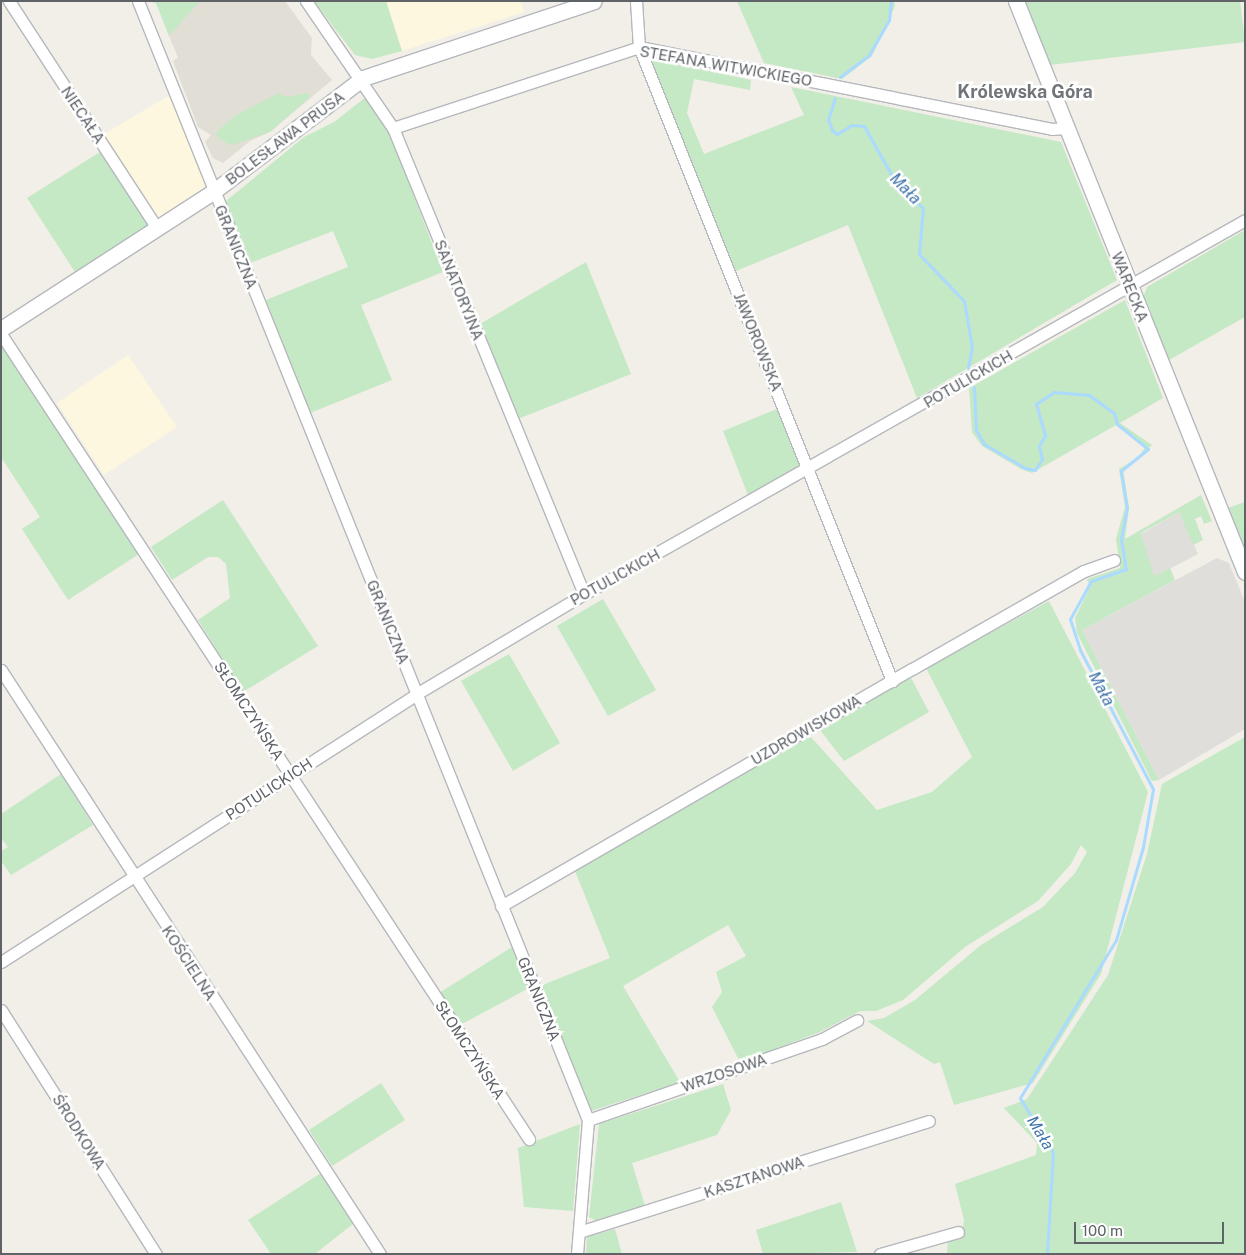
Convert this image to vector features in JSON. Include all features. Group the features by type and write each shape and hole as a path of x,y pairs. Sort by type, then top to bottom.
{"street":[{"name":"NIECAŁA","path":"9,1 157,228"},
{"name":"GRANICZNA","path":"138,1 588,1120 577,1254"},
{"name":"SANATORYJNA","path":"306,1 363,78 393,128 584,594"},
{"name":"BOLESŁAWA PRUSA","path":"1,329 214,191 363,78 594,1"},
{"name":"JAWOROWSKA","path":"636,1 638,48 810,469 892,680"},
{"name":"WARECKA","path":"1016,1 1245,572"},
{"name":"STEFANA WITWICKIEGO","path":"393,128 638,48 1052,129 1066,128"},
{"name":"POTULICKICH","path":"1,962 418,694 584,594 810,469 1245,220"},
{"name":"SŁOMCZYŃSKA","path":"1,334 529,1139"},
{"name":"UZDROWISKOWA","path":"501,906 1084,571 1114,560"},
{"name":"KOŚCIELNA","path":"1,670 134,878 380,1254"},
{"name":"ŚRODKOWA","path":"1,1010 156,1254"},
{"name":"WRZOSOWA","path":"588,1120 822,1039 857,1020"},
{"name":"KASZTANOWA","path":"579,1232 929,1121"},
{"path":"880,1254 958,1232"}],"shaded area":[{"path":"149,1 285,1 312,38 311,55 332,80 270,132 250,141 223,163 213,158 205,142 211,135 198,127 173,61 178,58 156,3"},
{"path":"386,1 521,1 524,12 402,51"},
{"path":"170,95 207,186 158,218 104,134"},
{"path":"128,355 177,427 104,475 57,403"},
{"path":"1179,512 1198,554 1154,577 1141,534"},
{"path":"1217,558 1229,563 1245,602 1245,729 1159,780 1082,630"}],"green space":[{"path":"149,1 200,1 169,36 156,3"},
{"path":"314,1 386,1 402,51 372,59 355,55"},
{"path":"737,1 894,1 895,6 872,56 842,79 764,63"},
{"path":"1024,1 1240,1 1245,42 1050,65"},
{"path":"651,59 751,80 750,90 694,79 687,113 704,154 804,115 791,87 1061,142 1117,280 917,398 848,225 736,271"},
{"path":"279,93 286,97 307,93 310,97 270,132 232,145 219,139 216,133 233,117"},
{"path":"366,97 385,121 443,272 361,305 392,380 310,413 266,300 348,267 333,231 250,263 226,201 304,137 334,122"},
{"path":"100,152 148,225 75,272 27,198"},
{"path":"1245,230 1245,317 1169,360 1143,298 1147,287"},
{"path":"586,262 631,374 518,419 480,324"},
{"path":"1125,300 1163,398 1120,423 1152,445 1139,456 1145,447 1116,425 1032,473 1021,469 982,446 972,432 969,388"},
{"path":"1,342 139,554 68,600 22,529 40,517 1,457"},
{"path":"777,409 800,465 748,495 723,431"},
{"path":"1138,458 1123,471 1129,507 1125,539 1201,495 1212,521 1204,524 1201,516 1195,519 1203,540 1193,545 1179,512 1141,533 1154,576 1170,568 1175,580 1082,630 1159,780 1152,781 1077,633 1075,618 1090,587 1087,579 1120,568 1116,539 1125,507 1119,469"},
{"path":"223,500 318,646 243,692 198,620 230,598 226,564 218,557 208,557 172,580 151,547"},
{"path":"1245,502 1245,550 1228,508"},
{"path":"603,599 656,690 608,716 557,626"},
{"path":"1049,601 1148,792 1101,974 1033,1083 954,1105 940,1062 934,1064 867,1021 884,1018 915,1000 981,945 1043,907 1075,873 1087,852 1081,845 1071,864 1038,901 965,947 903,1000 876,1011 860,1011 820,1032 740,1062 712,1007 722,992 716,972 746,956 728,925 623,986 680,1082 591,1111 540,986 610,958 575,871 809,735 877,810 932,792 972,757 926,668"},
{"path":"509,654 560,743 513,771 461,681"},
{"path":"910,676 929,712 844,761 820,730"},
{"path":"1245,737 1245,1254 947,1254 948,1239 962,1235 964,1220 955,1184 1036,1155 1037,1143 1004,1108 1027,1099 1108,975 1147,854 1162,784"},
{"path":"61,774 93,825 11,875 1,861 1,851 8,847 1,838 1,814"},
{"path":"512,947 529,988 460,1025 439,993"},
{"path":"381,1083 405,1120 332,1166 309,1130"},
{"path":"723,1084 731,1110 717,1135 632,1163 645,1206 596,1221 589,1217 599,1124"},
{"path":"580,1124 573,1211 524,1207 518,1148"},
{"path":"321,1173 354,1223 315,1254 271,1254 248,1220"},
{"path":"841,1202 857,1252 763,1254 756,1230"},
{"path":"615,1229 622,1254 586,1254 587,1237"}],"waterway":[{"name":"Mała","path":"840,77 869,55 889,20 891,1"},
{"name":"Mała","path":"835,98 828,119 832,130 837,134 852,125 864,126 896,183 923,208 919,254 964,301 972,347 968,368"},
{"name":"Mała","path":"974,387 976,430 984,444 1025,468 1035,470 1042,459 1039,446 1045,435 1036,404 1054,392 1089,395 1114,413 1117,424 1148,449 1121,471 1127,508 1121,539 1126,569 1091,581 1070,619 1080,650 1153,789 1143,847 1116,940 1020,1098 1053,1152 1047,1254"}],"district":[{"name":"Królewska Góra","path":"1025,92"}]}
